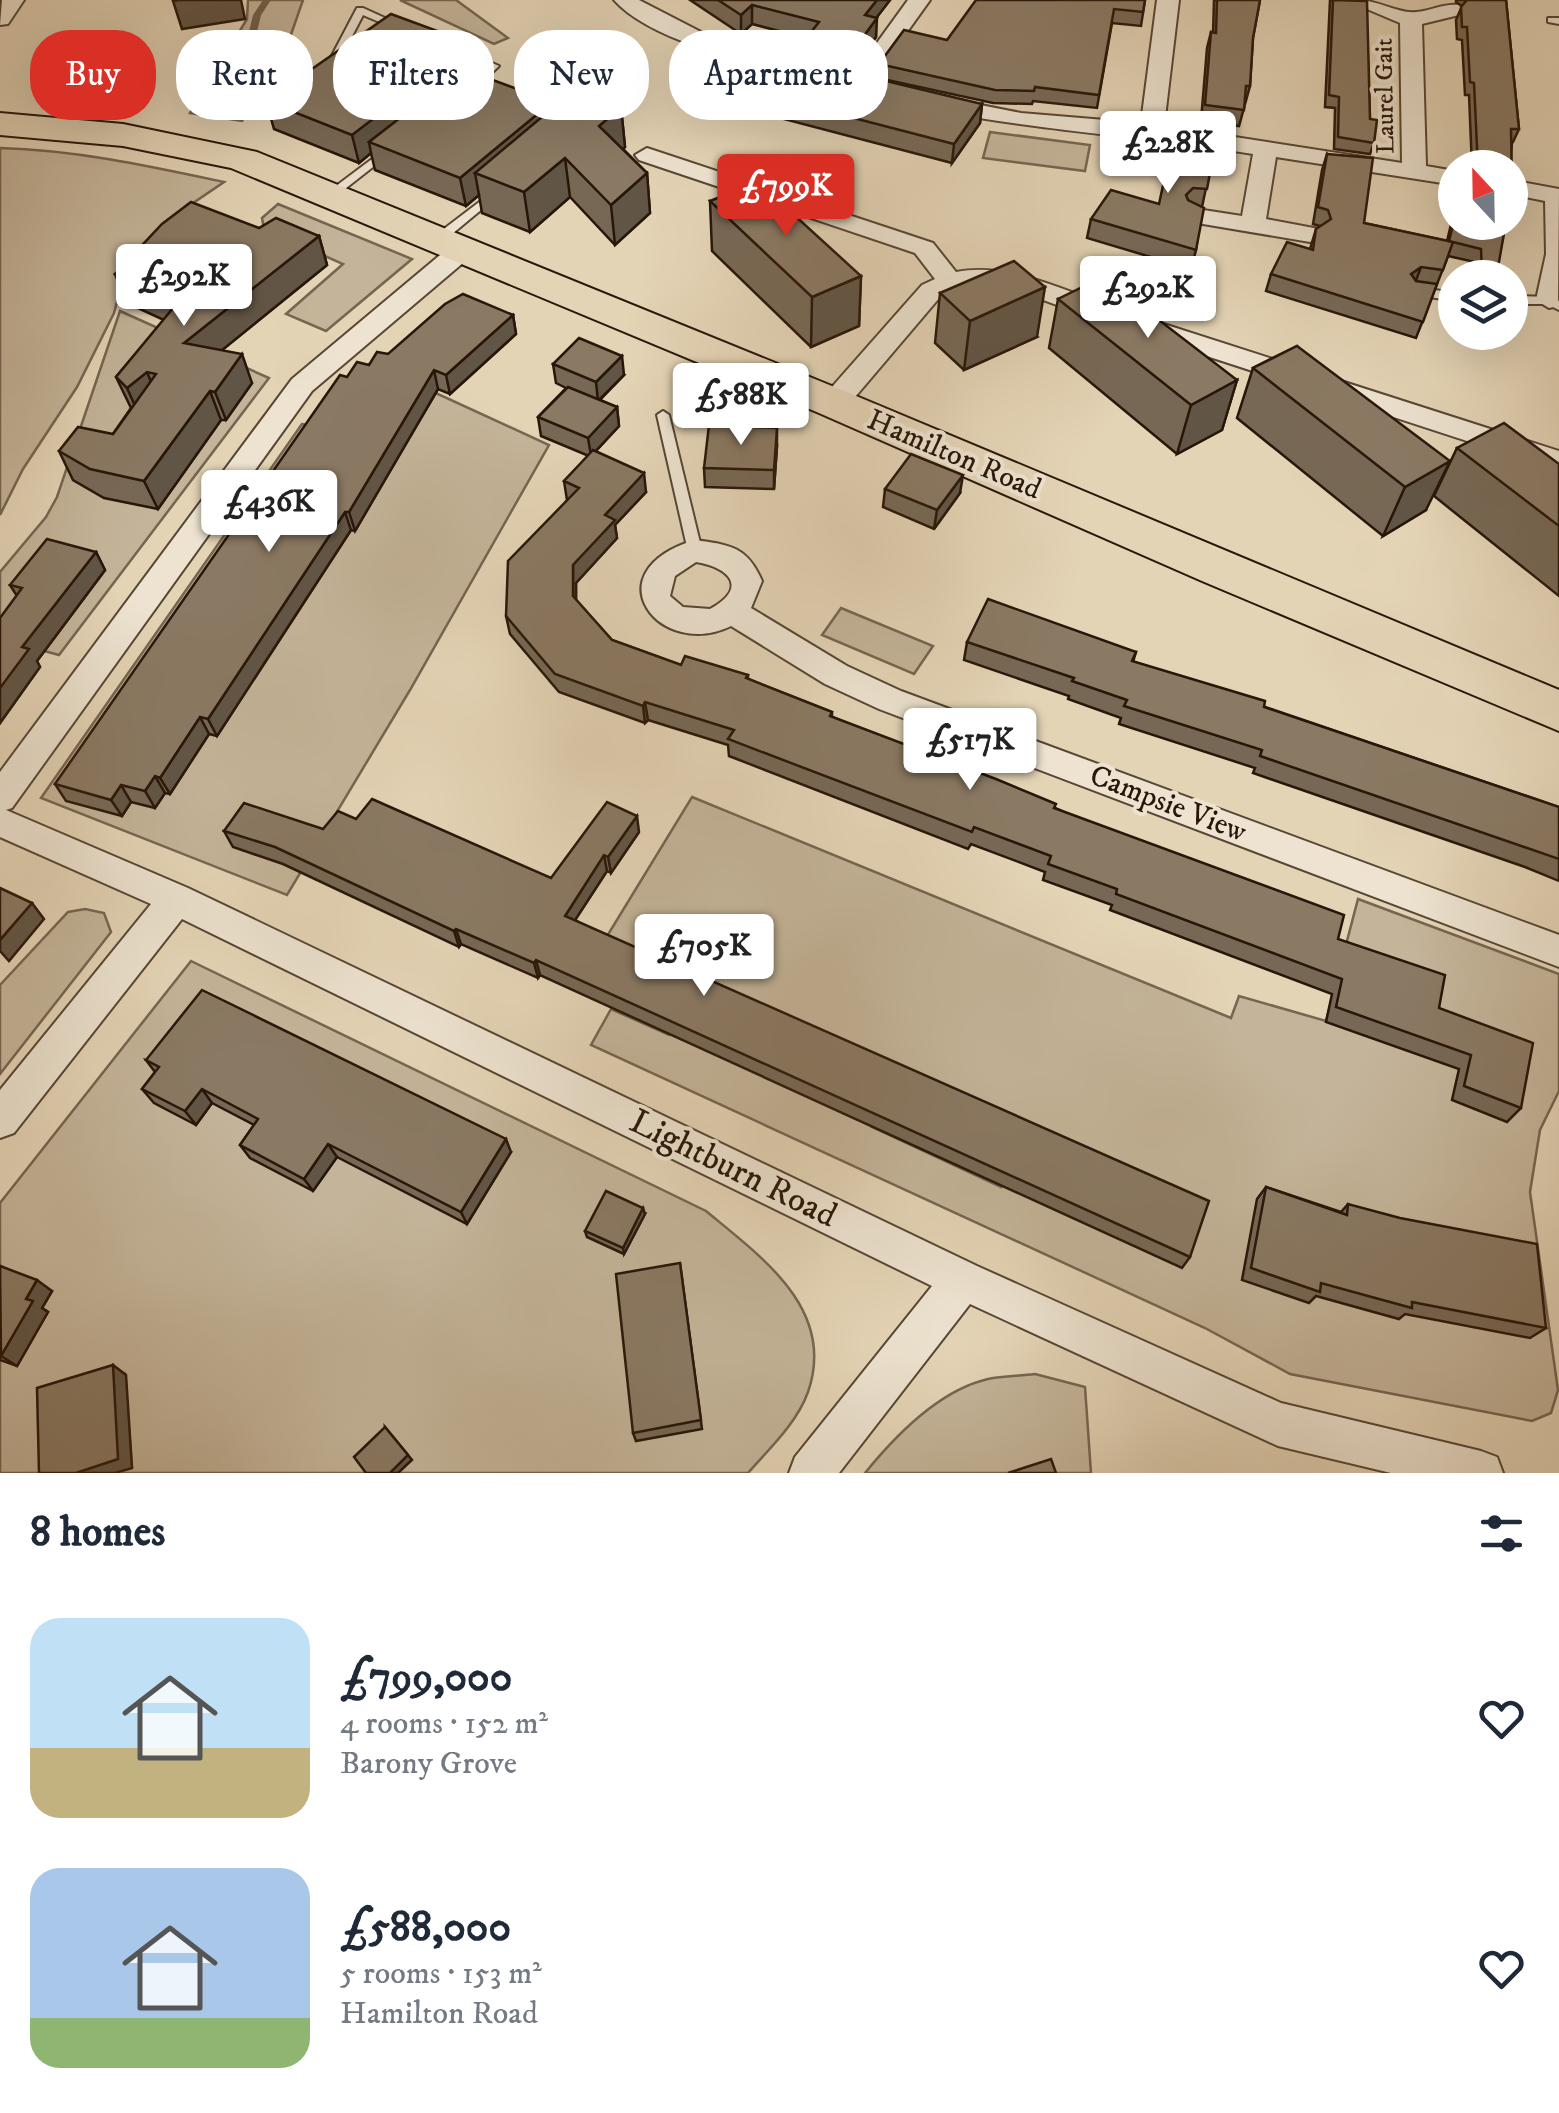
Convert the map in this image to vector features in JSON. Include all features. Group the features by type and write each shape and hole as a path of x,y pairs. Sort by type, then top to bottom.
{"main road":[{"name":"Hamilton Road","path":"0,124 85,126 182,143 244,160 834,403 1218,570 1559,711"}],"street":[{"path":"0,19 13,0"},
{"path":"624,0 650,18 724,48 867,85 919,0"},
{"path":"1152,130 1168,0"},
{"name":"Laurel Gait","path":"1366,4 1411,20 1452,10"},
{"name":"Laurel Gait","path":"1411,20 1414,170"},
{"path":"909,96 1021,120 1152,130 1438,175"},
{"path":"1252,225 1266,147"},
{"path":"647,155 924,248 948,279"},
{"path":"1528,191 1558,196 1559,254 1554,303"},
{"path":"1198,216 1310,234"},
{"path":"0,798 302,385 448,246"},
{"path":"834,403 932,291 948,279 988,276 1559,461"},
{"path":"696,551 724,554 744,570 748,592 732,612 720,619 688,622 662,608 655,596 654,584 667,562 696,551"},
{"name":"Campsie View","path":"732,612 836,675 890,700 1559,950"},
{"name":"Lightburn Road","path":"0,822 176,899 963,1280 1278,1424 1482,1473"},
{"path":"0,1120 176,899"},
{"path":"811,1473 963,1280"}],"lane":[{"path":"350,30 360,10 408,30"},
{"path":"324,71 333,64"},
{"path":"332,194 405,137"},
{"path":"448,246 499,190"},
{"path":"1414,291 1438,295"},
{"path":"1528,301 1554,303"},
{"path":"663,415 696,551"}],"shaded area":[{"path":"248,0 303,0 293,30 240,30 247,19"},
{"path":"400,0 456,0 508,38 494,44 494,30 464,30"},
{"path":"990,132 1090,145 1085,171 983,158"},
{"path":"0,148 84,155 224,182 174,216 122,283 114,313 77,387 23,469 0,515"},
{"path":"278,204 412,259 326,331 286,314 343,264 264,229 262,218"},
{"path":"120,311 269,378 59,655 0,639 0,572 46,517 57,497"},
{"path":"414,383 549,445 410,690 287,895 41,798 302,424 402,447"},
{"path":"841,608 933,646 914,674 822,635"},
{"path":"692,797 1231,1018 1239,996 1326,1021 1358,899 1559,974 1559,1091 1540,1130 1530,1192 1558,1390 1551,1413 1532,1421 1290,1374 1205,1328 591,1045 611,1009 669,1035 695,990 601,946","holes":["896,1077 1023,1135 1001,1187 872,1127"]},
{"path":"85,909 104,913 111,932 0,1074 0,985 68,912"},
{"path":"191,961 706,1211 770,1266 788,1287 803,1310 812,1335 814,1362 808,1392 782,1435 748,1473 115,1473 132,1467 125,1375 54,1473 0,1473 0,1203"},
{"path":"1035,1374 1085,1387 1091,1473 865,1473 904,1430 953,1393 988,1379"}],"building":[{"path":"718,0 877,0 865,15 877,18 868,30 813,30 819,22 752,5 741,15"},
{"path":"976,0 1145,0 1143,12 1114,9 1099,95 1035,87 1034,91 995,90 888,66 888,52 904,30 947,40"},
{"path":"1217,0 1260,0 1244,110 1205,105"},
{"path":"1333,0 1367,1 1370,119 1377,120 1374,143 1338,137 1339,97 1329,95"},
{"path":"1467,0 1506,0 1519,129 1511,129 1511,150 1477,150 1474,83 1470,82 1467,27 1462,27 1461,7"},
{"path":"391,14 435,30 368,30"},
{"path":"333,54 333,120 372,120 352,135 313,120 313,68"},
{"path":"494,80 514,88 514,120 530,120 460,178 369,142 397,120 494,120"},
{"path":"888,81 982,104 954,144 861,120 888,120"},
{"path":"538,120 606,120 599,126 647,173 611,205 565,158 524,192 475,173"},
{"path":"1175,130 1217,136 1207,189 1193,188 1186,195 1204,208 1196,250 1091,219 1111,190 1159,204"},
{"path":"1327,154 1373,158 1364,223 1453,242 1447,260 1438,260 1438,269 1421,267 1411,274 1416,281 1437,284 1423,322 1271,274 1287,242 1313,250 1316,229 1331,219 1328,210 1318,207"},
{"path":"758,182 861,276 812,297 710,201"},
{"path":"191,202 259,228 276,218 319,236 184,343 242,354 144,481 90,469 59,451 78,427 113,434 156,374 147,372 127,388 116,377 178,302 115,274 162,224"},
{"path":"1503,240 1499,260 1481,260 1481,249 1449,241"},
{"path":"1014,261 1045,287 970,321 940,293"},
{"path":"1103,277 1237,380 1191,405 1058,299"},
{"path":"463,294 513,315 446,375 434,370 349,512 345,512 208,719 200,717 160,778 155,776 145,791 121,785 111,800 55,784 340,375 347,377 357,362 369,365 377,352 388,354 445,304"},
{"path":"579,338 622,356 596,382 553,364"},
{"path":"1297,346 1450,461 1405,487 1253,368"},
{"path":"568,387 617,407 588,438 538,417"},
{"path":"1504,423 1559,464 1559,526 1457,448"},
{"path":"709,425 777,428 774,470 704,468"},
{"path":"593,450 644,473 605,515 615,520 573,565 573,596 612,640 681,665 685,656 748,675 746,678 832,712 830,716 996,779 1056,804 1054,808 1344,915 1338,939 1445,975 1439,1008 1533,1043 1521,1108 1464,1086 1471,1055 1336,1007 1342,979 1116,894 1117,889 1048,864 1051,856 974,827 972,832 728,739 734,730 645,702 643,706 555,674 506,616 508,561 579,488 564,481"},
{"path":"911,454 963,475 937,510 885,489"},
{"path":"47,539 96,552 22,647 29,649 0,688 0,618 22,588 10,585"},
{"path":"988,599 1136,652 1132,661 1265,701 1264,707 1559,807 1559,859 1260,756 1262,750 1124,706 1127,700 1072,681 1074,678 967,642"},
{"path":"372,799 551,878 607,802 637,816 608,857 604,855 565,916 1209,1201 1190,1257 536,960 534,963 454,931 275,847 224,831 244,803 323,829 338,811 356,819"},
{"path":"0,888 32,903 0,940"},
{"path":"202,990 506,1139 461,1212 328,1144 304,1179 240,1145 258,1119 202,1089 185,1111 142,1089 159,1067 146,1060"},
{"path":"1266,1187 1347,1215 1348,1204 1537,1244 1546,1328 1412,1302 1412,1308 1321,1283 1320,1292 1251,1268"},
{"path":"606,1191 643,1208 623,1248 585,1231"},
{"path":"680,1263 701,1420 633,1433 616,1274"},
{"path":"0,1266 37,1280 26,1299 33,1301 1,1356"},
{"path":"113,1365 118,1459 76,1473 39,1473 37,1388"},
{"path":"385,1427 408,1455 390,1473 366,1473 354,1457"},
{"path":"1051,1459 1056,1473 1008,1473"}],"waterway":[{"path":"254,30 267,0"}]}
